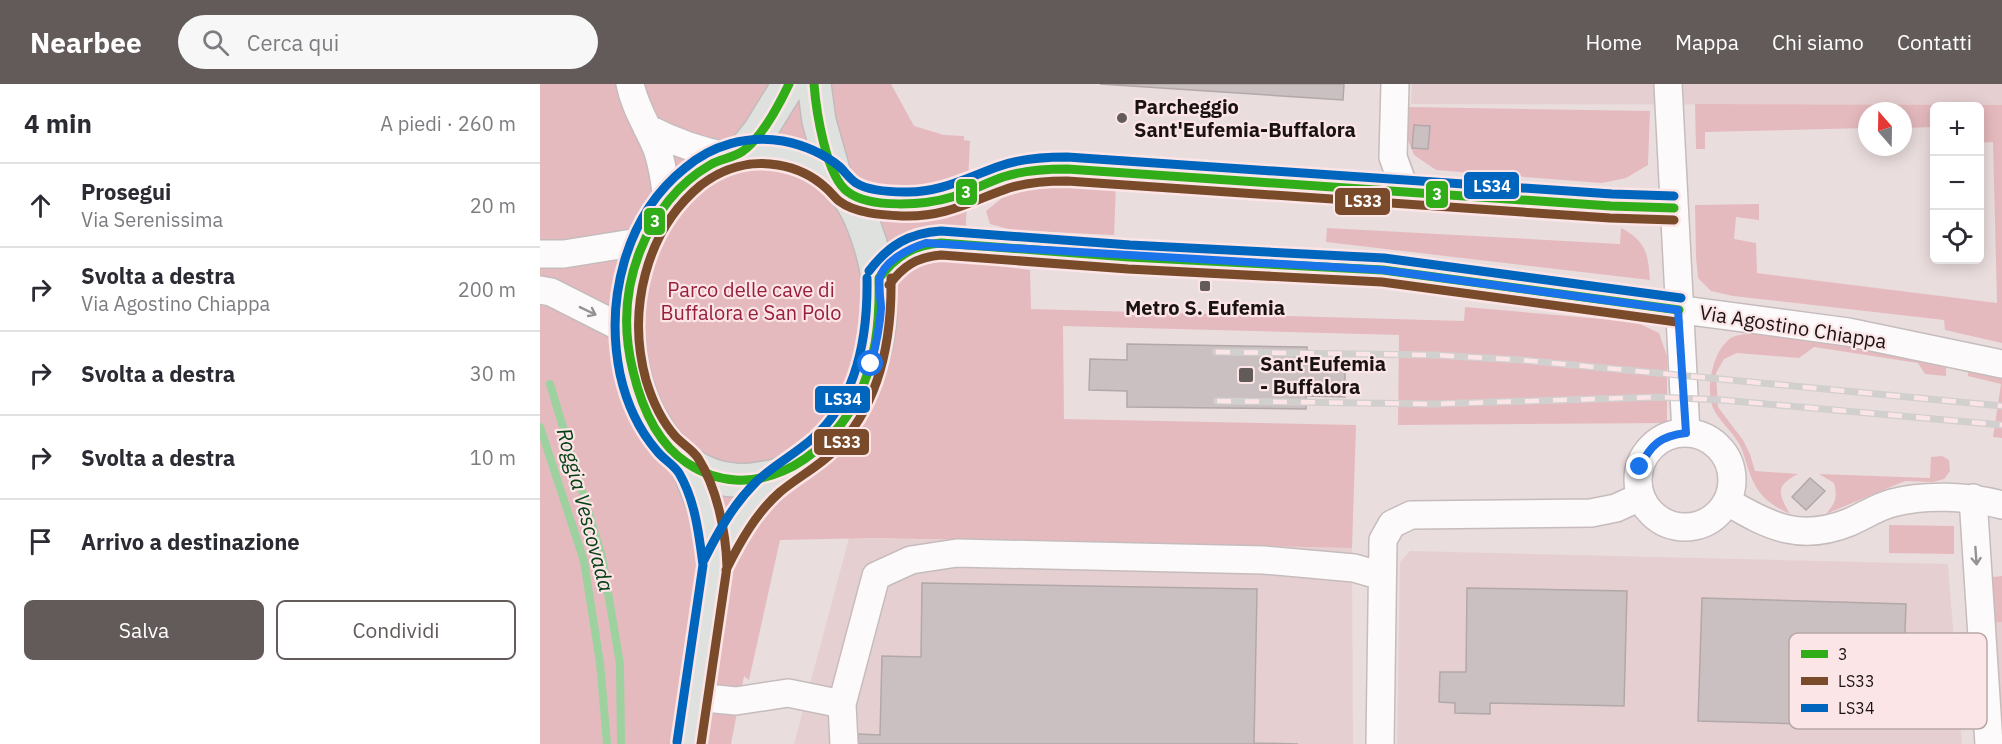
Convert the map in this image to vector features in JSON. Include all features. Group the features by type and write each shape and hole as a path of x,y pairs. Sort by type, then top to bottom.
{"main road":[{"path":"780,475 757,480 732,480 709,475 687,463 667,445 652,423 639,393 630,362 626,330 628,299 634,269 655,218 667,200 688,180 736,154 760,131 789,84"},
{"path":"715,564 744,516 761,494 780,475 806,459 828,440 846,417 871,364 878,336 881,307 879,278 869,239 860,216 842,187 819,121 814,84"},
{"path":"736,154 768,151 792,155 816,166 842,187"},
{"path":"687,463 706,513 715,564 689,744"}],"street":[{"path":"630,84 637,110 657,150 667,200"},
{"path":"1395,84 1393,157 1405,190"},
{"path":"1668,84 1686,433"},
{"path":"647,128 672,141 700,151 736,154"},
{"path":"842,187 868,199 909,204 930,202 967,193 1010,175 1037,170 1064,169 1405,190 1611,206 1674,208"},
{"path":"552,254 645,241"},
{"name":"Via Agostino Chiappa","path":"879,278 899,255 926,243 1130,257 1383,270 1848,332 2002,364"},
{"path":"545,291 626,330"},
{"path":"1686,433 1702,435 1716,443 1726,455 1732,470 1733,486 1728,502 1719,515 1705,524 1689,528 1673,527 1659,520 1648,510 1640,497 1637,482 1646,453 1657,442 1671,435 1686,433"},
{"path":"1380,744 1383,540 1392,524 1411,515 1591,513 1616,508 1640,497"},
{"path":"1728,502 1768,525 1786,530 1808,531 1832,528 1893,503 1948,497 1972,498 2002,505"},
{"path":"1972,498 1981,633"},
{"path":"844,744 842,704 876,576 911,560 957,553 1264,560 1354,568 1382,576"},
{"path":"695,697 736,701 788,693 842,704"},
{"path":"1987,715 1989,744"}],"shaded area":[{"path":"1412,84 2002,84 2002,105 1984,105 1984,102 1930,102 1930,105 1912,105 1912,102 1858,102 1858,105 1411,104"},
{"path":"849,538 1352,548 1353,744 794,744"},
{"path":"1410,551 1948,564 1953,633 1789,633 1789,729 1961,729 1962,744 1397,744 1400,562"},
{"path":"2002,622 2002,744 1991,623"}],"green space":[{"name":"Parco delle cave di Buffalora e San Polo","path":"540,84 891,84 914,126 944,135 964,136 964,140 970,141 964,262 1030,270 1031,309 1464,321 1465,307 1636,322 1659,333 1667,356 1667,423 1398,425 1399,335 1063,326 1064,419 1356,425 1352,548 871,538 780,540 749,680 744,676 731,744 540,744"},
{"path":"1695,104 1858,105 1858,128 1705,132 1705,149 1696,149"},
{"path":"1912,105 1930,105 1930,127 1912,128"},
{"path":"1984,105 2002,105 2002,343 1945,330 1944,320 1733,296 1711,291 1698,278 1695,205 1759,204 1759,220 1736,217 1734,239 1756,243 1757,273 1997,303 1993,142 1984,143"},
{"path":"1409,107 1650,111 1648,165 1626,178 1602,183 1436,170 1414,155 1406,135"},
{"path":"1116,185 1114,235 1012,230 990,224 986,211 1002,198 1037,187"},
{"path":"1327,228 1620,244 1621,228 1641,243 1647,255 1650,280 1326,242"},
{"path":"1756,333 1781,334 1946,362 1946,376 1925,374 1918,363 1814,347 1799,358 1737,353 1724,359 1716,373 1718,407 1743,440 1755,471 1798,474 1785,482 1781,491 1790,514 1763,497 1751,477 1740,445 1716,413 1711,400 1712,369 1720,350 1733,337"},
{"path":"1968,363 2002,371 2002,438 1993,437 2001,384 1968,376"},
{"path":"1942,456 1949,460 1950,471 1944,479 1933,482 1905,481 1826,514 1832,507 1836,493 1834,483 1819,474 1930,478 1931,457"},
{"path":"1889,525 1954,526 1954,554 1889,553"},
{"path":"2002,576 2002,622 1991,623 1993,577"}],"building":[{"path":"1100,84 1344,84 1343,100"},
{"path":"1414,125 1430,126 1428,149 1412,148"},
{"path":"1127,344 1307,347 1307,362 1345,363 1345,397 1306,396 1306,409 1127,407 1127,391 1089,390 1090,359 1127,360"},
{"path":"1810,478 1825,491 1806,510 1792,497"},
{"path":"922,583 1257,589 1254,743 1298,744 858,744 858,734 880,735 882,656 921,657"},
{"path":"1467,588 1627,591 1624,706 1490,703 1490,714 1455,713 1455,703 1439,702 1440,672 1466,672"},
{"path":"1702,598 1906,604 1905,633 1789,633 1789,724 1698,721"}],"waterway":[{"name":"Roggia Vescovada","path":"550,384 602,557 620,664 621,744"},
{"path":"540,427 584,561 600,663 607,744"}],"railway":[{"path":"1216,352 1434,355 1521,360 2002,406"},
{"path":"1217,401 1433,404 1657,397 1722,400 2002,425"}],"transit line":[{"name":"3","path":"789,84 769,120 750,145 743,151 710,165 677,191 652,225 635,265 627,310 630,356 646,410 667,445 687,463 711,475 736,480 760,478 783,471 805,459 842,423 863,387 875,341 879,310 879,278"},
{"name":"3","path":"814,84 823,142 834,172 840,184 848,192 870,201 899,204 941,200 1011,175 1035,170 1067,169 1611,206 1674,208"},
{"name":"LS34","path":"677,742 703,565 700,541 693,506 679,473 650,442 629,404 620,374 615,317 624,261 647,210 664,188 685,168 707,153 743,141 756,139 783,141 806,147 834,162 861,186 893,192 930,190 1017,161 1067,157 1612,194 1674,196"},
{"name":"LS33","path":"701,744 727,567 725,539 715,496 705,470 696,455 670,430 651,395 641,354 639,327 640,300 645,274 666,225 701,185 718,174 747,165 785,166 821,183 839,201 854,209 904,216 946,211 1023,184 1067,181 1610,218 1674,220"},
{"name":"LS34","path":"869,271 884,254 900,242 919,234 941,231 1130,245 1384,258 1681,298"},
{"name":"3","path":"879,278 906,253 922,246 941,243 1129,257 1383,270 1679,310"},
{"name":"LS33","path":"889,285 911,264 918,260 941,255 1128,269 1382,282 1677,322"},
{"name":"LS34","path":"704,560 726,519 747,491 769,471 813,438 841,404 850,385 862,344 867,278"},
{"name":"LS33","path":"726,570 763,509 780,492 834,451 850,433 862,413 873,392 886,348 891,278"}],"place":[{"name":"Parcheggio Sant'Eufemia-Buffalora","path":"1122,118"},
{"name":"Metro S. Eufemia","path":"1205,286"},
{"name":"Sant'Eufemia - Buffalora","path":"1246,375"}],"route":[{"path":"871,364 878,336 881,307 879,278 899,255 926,243 1130,257 1383,270 1678,310 1686,433 1671,435 1657,442 1646,453 1640,467"}]}
